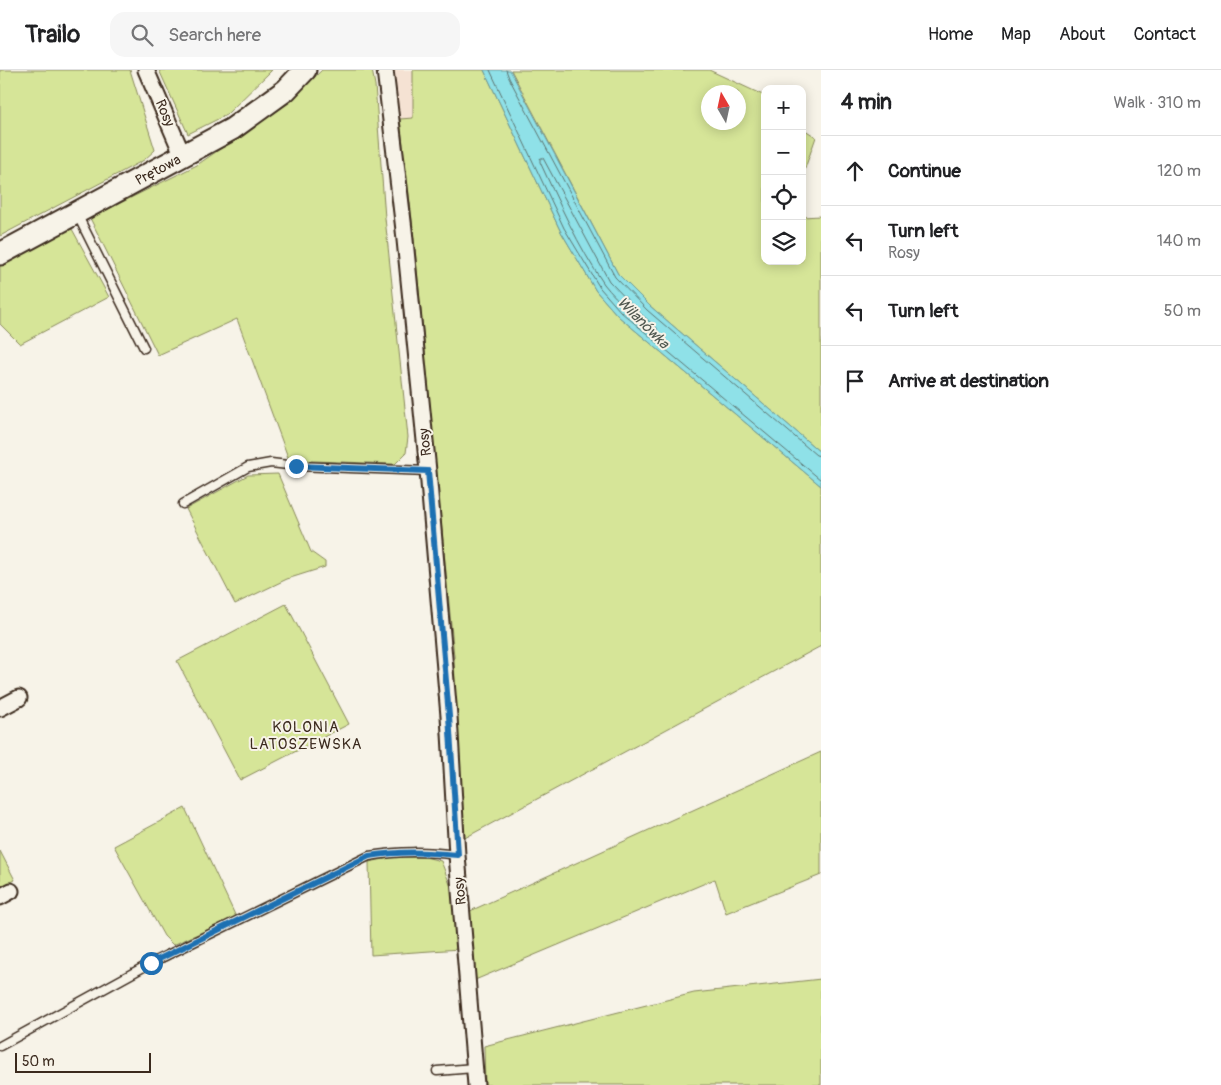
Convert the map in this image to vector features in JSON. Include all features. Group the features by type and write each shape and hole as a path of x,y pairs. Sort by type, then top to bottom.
{"street":[{"name":"Rosy","path":"146,70 183,156"},
{"name":"Prętowa","path":"0,254 232,129 286,90 305,70"},
{"name":"Rosy","path":"385,70 404,230 428,471 449,716 476,1085"},
{"path":"0,708 20,698"}],"lane":[{"path":"77,214 144,348"},
{"path":"183,504 248,467 271,464 428,471"},
{"path":"0,1046 151,963 369,856 397,852 458,855"},
{"path":"437,1071 474,1068"}],"shaded area":[{"path":"393,70 413,70 413,119 400,119"}],"green space":[{"path":"0,70 130,70 155,150 144,160 0,236"},
{"path":"159,70 272,70 226,115 188,134"},
{"path":"322,70 372,70 375,85 385,218 408,437 406,453 395,464 289,460 237,319 158,355 90,218 197,165 288,102"},
{"path":"413,70 484,70 560,230 596,291 618,316 821,486 821,646 461,840 454,656 413,228 400,119 413,118"},
{"path":"511,70 709,70 741,85 701,85 701,130 746,130 746,87 761,94 761,265 806,265 806,217 821,216 821,453 650,306 618,274"},
{"path":"806,131 816,137 806,166"},
{"path":"72,229 109,297 20,344 0,324 0,265 62,231"},
{"path":"278,474 311,552 325,562 325,567 287,579 235,604 186,509 248,475"},
{"path":"286,604 349,724 240,780 177,661"},
{"path":"821,752 821,875 726,913 715,879 475,980 468,912"},
{"path":"185,808 236,917 173,945 164,936 114,846"},
{"path":"0,851 15,880 0,888"},
{"path":"394,857 425,857 441,861 456,900 460,949 371,955 369,862"},
{"path":"821,979 821,1085 485,1085 484,1046 694,993"}],"water":[{"name":"Wilanówka","path":"484,70 510,70 618,274 650,306 821,453 821,486 618,316 596,291 560,230"}],"district":[{"name":"KOLONIA LATOSZEWSKA","path":"306,736"}],"route":[{"path":"151,963 369,856 397,852 458,855 449,716 428,471 296,466"}]}
